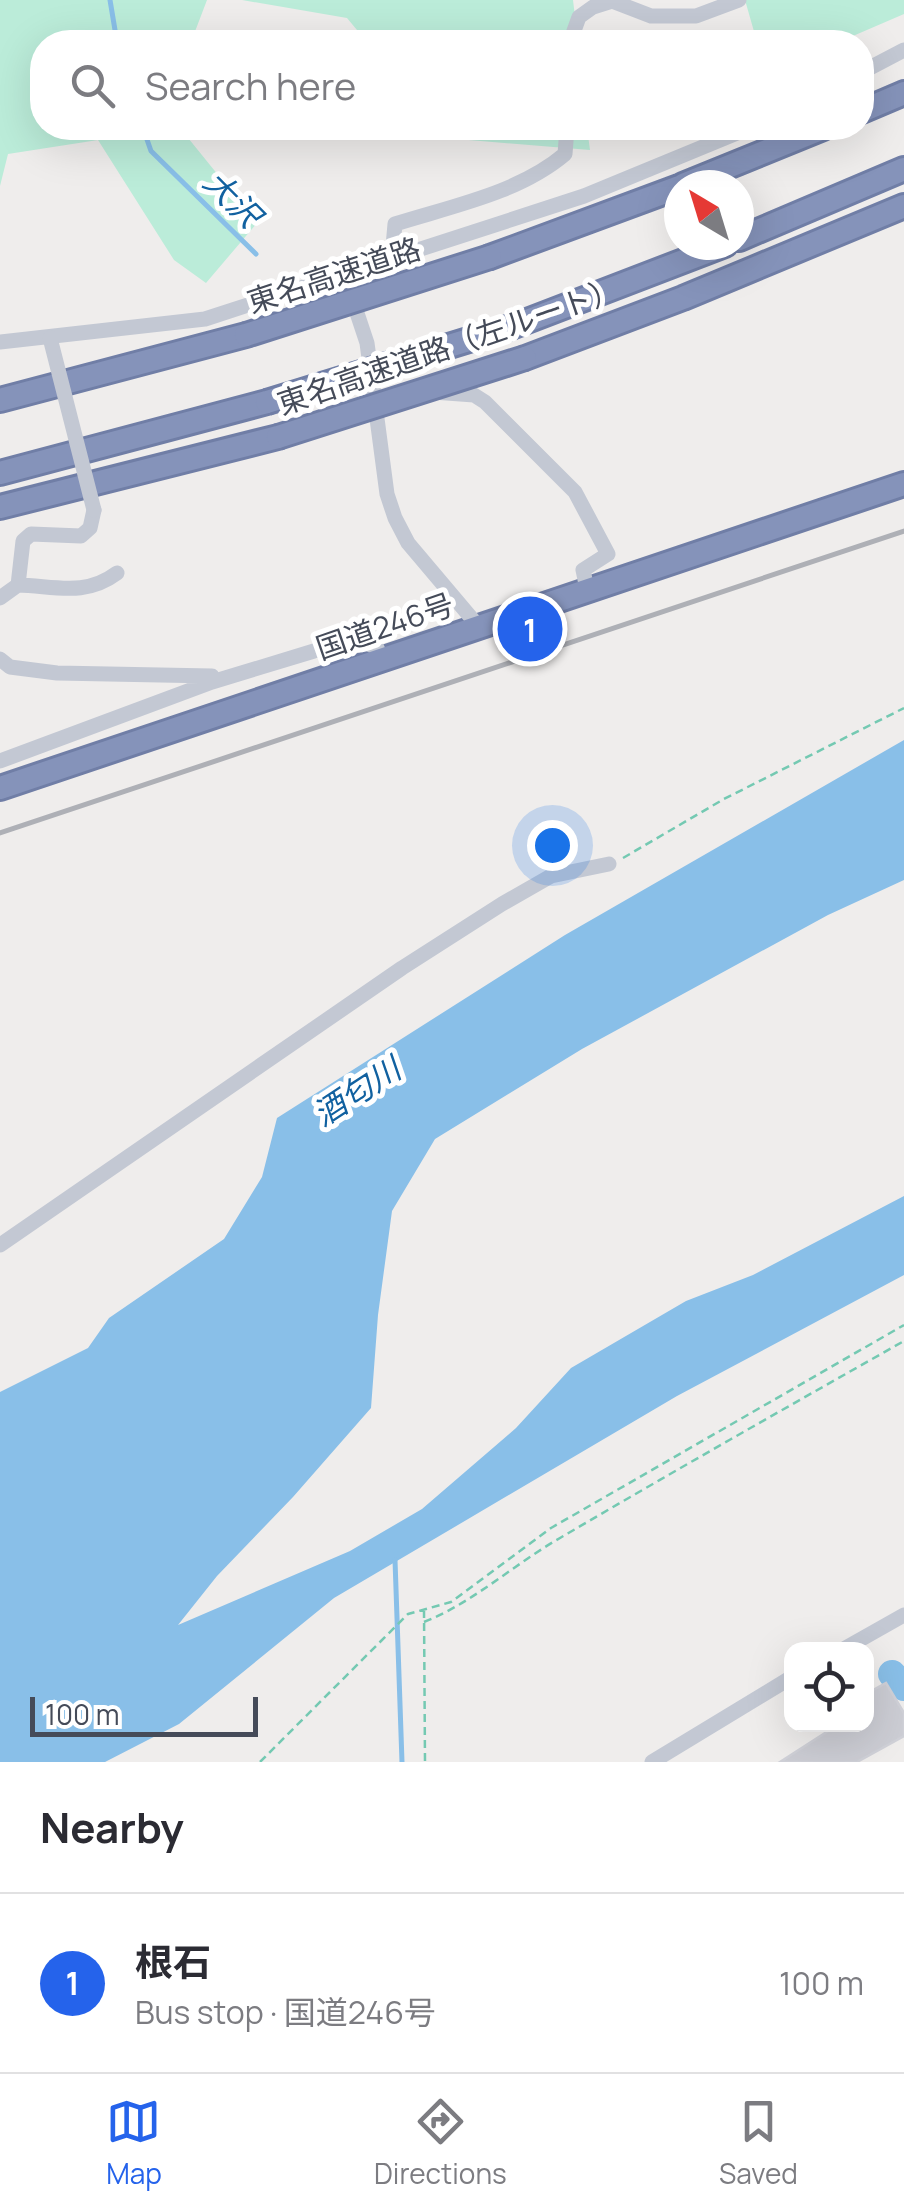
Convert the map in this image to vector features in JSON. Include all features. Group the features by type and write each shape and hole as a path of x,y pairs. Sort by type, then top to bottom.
{"highway":[{"path":"874,106 904,93"},
{"name":"東名高速道路","path":"720,170 794,140"},
{"path":"754,233 904,168"},
{"name":"東名高速道路","path":"0,400 246,335 490,258 664,192"},
{"name":"東名高速道路（左ルート）","path":"0,507 278,436 525,358 683,298 904,206"},
{"path":"0,473 267,402 514,326 686,260"},
{"name":"国道246号","path":"0,788 904,484"}],"street":[{"path":"574,30 579,17 593,7 612,2 652,16 696,16 738,0"},
{"path":"874,66 904,50"},
{"path":"392,258 395,224 504,190 546,170 565,154 566,140"},
{"path":"0,342 205,320 584,196 719,140"},
{"path":"344,274 367,343 387,494 395,518 408,543 479,626"},
{"path":"18,585 23,540 31,534 81,536 90,528 94,510 50,338"},
{"path":"373,388 474,394 485,402 575,492 588,512 608,554 583,570 588,589"},
{"path":"0,598 18,585 75,591 100,586 117,572"},
{"path":"0,761 218,680 314,651 362,642 377,648 382,660"},
{"path":"0,659 10,667 56,674 212,676 218,680"},
{"path":"0,1245 386,979 502,904 551,876 609,864"},
{"path":"857,1642 904,1616"},
{"path":"652,1762 784,1682"}],"path":[{"path":"609,864 724,799 904,708"},
{"path":"260,1762 408,1614 451,1602 551,1528 904,1325"},
{"path":"424,1622 454,1610 539,1550 904,1341"},
{"path":"424,1608 425,1762"}],"green space":[{"path":"0,0 207,0 196,30 30,30 30,140 98,140 8,154 0,186"},
{"path":"242,0 573,0 577,30 357,30 347,18"},
{"path":"745,0 904,0 904,14 867,30 754,30"},
{"path":"98,140 190,140 257,223 206,283 174,260"},
{"path":"469,140 589,140 590,150"}],"water":[{"name":"酒匂川","path":"904,740 904,880 828,915 582,1049 435,1139 392,1211 371,1408 217,1576 178,1625 350,1551 422,1509 516,1428 571,1368 686,1301 753,1275 904,1196 904,1275 677,1396 334,1598 179,1724 105,1762 0,1762 0,1392 88,1348 109,1318 224,1239 262,1177 277,1118 565,935"}],"building":[{"path":"886,1683 904,1713 904,1736 857,1762 780,1762 827,1732 874,1732 874,1690"}],"waterway":[{"name":"大沢","path":"110,0 115,30"},
{"name":"大沢","path":"147,140 151,151 256,254"},
{"path":"395,1560 402,1762"},
{"path":"892,1674 904,1687"}],"railway":[{"path":"0,833 904,531"}],"place":[{"name":"根石","path":"530,629"}]}
